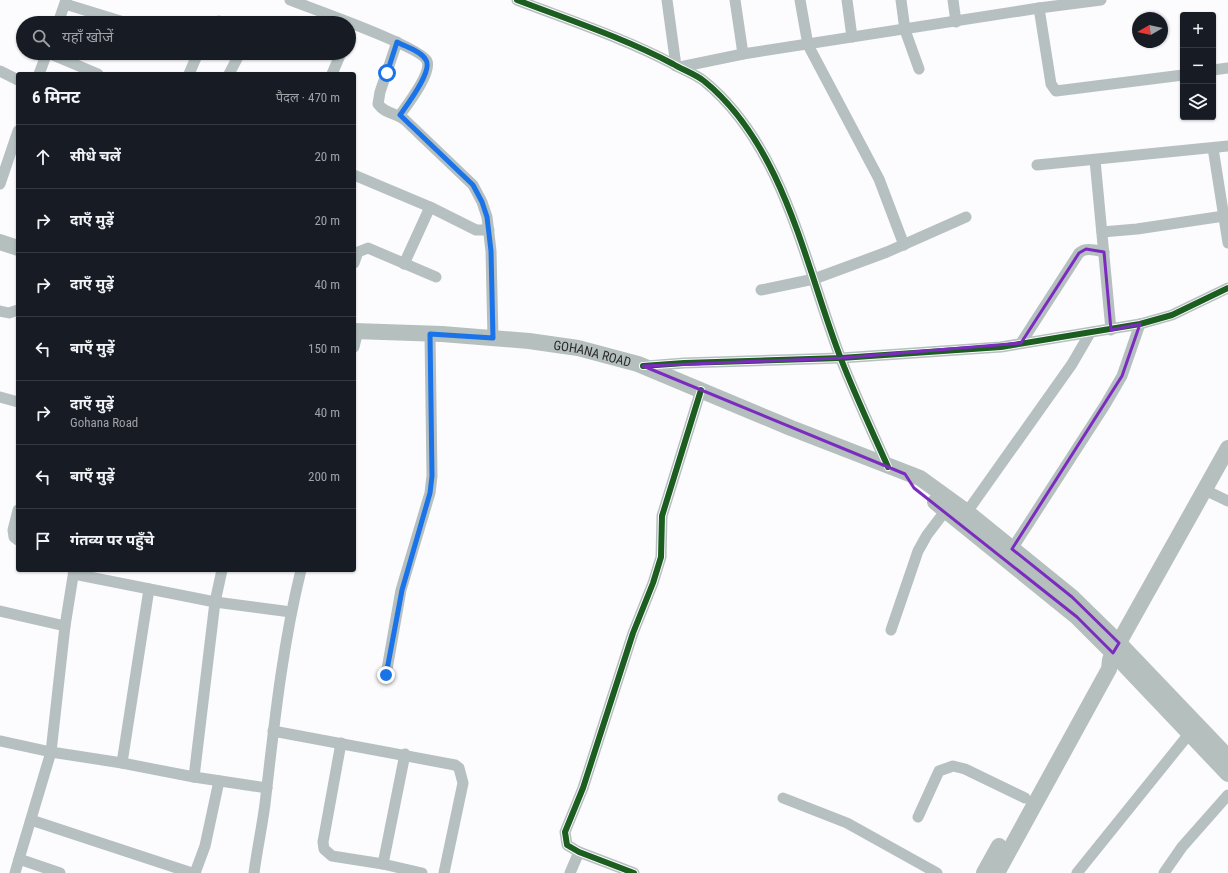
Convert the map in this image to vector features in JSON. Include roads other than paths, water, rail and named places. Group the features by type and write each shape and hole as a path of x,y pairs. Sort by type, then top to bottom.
{"main road":[{"path":"0,242 16,247"},
{"name":"GOHANA ROAD","path":"356,331 493,338 529,341 578,348 643,366 905,474 920,478 967,512 1072,597 1114,652"},
{"path":"997,873 1109,669 1114,652 1228,448"},
{"path":"905,474 914,488 946,510 1077,617 1228,757"},
{"path":"1114,652 1228,774"},
{"path":"984,873 1066,723 1103,664 1114,652"}],"street":[{"path":"290,0 325,16"},
{"path":"517,0 649,51 704,81 746,124 779,186 814,279 841,358 888,467"},
{"path":"667,0 678,67"},
{"path":"735,0 743,54"},
{"path":"800,0 808,45 879,180 904,244"},
{"path":"847,0 852,37"},
{"path":"901,0 905,30 919,69"},
{"path":"953,0 956,22"},
{"path":"678,67 743,54 1039,8 1101,0"},
{"path":"60,16 65,2 106,16"},
{"path":"1039,8 1051,84 1056,91 1180,74"},
{"path":"356,30 397,42 421,54 427,60 428,66 424,77 400,115"},
{"path":"397,42 380,92 378,104 384,111 400,115 473,185 482,202 489,230 493,338"},
{"path":"40,72 45,60"},
{"path":"65,60 93,72"},
{"path":"190,72 195,60"},
{"path":"230,72 236,60"},
{"path":"333,72 338,60"},
{"path":"1216,70 1228,68"},
{"path":"0,71 16,79"},
{"path":"0,184 16,138"},
{"path":"1037,165 1228,146"},
{"path":"1213,148 1228,243"},
{"path":"1095,160 1111,330"},
{"path":"356,176 430,206 476,230 489,230"},
{"path":"404,264 430,206"},
{"path":"1102,232 1137,230 1224,216"},
{"path":"761,290 814,279 904,244 966,217"},
{"path":"356,258 358,252 368,248 436,277"},
{"path":"1021,343 1079,253 1086,249 1104,252"},
{"path":"643,366 684,362 841,358 1001,347 1140,324 1172,315 1228,288"},
{"path":"0,311 8,313 16,311"},
{"path":"1012,549 1105,405 1122,376 1140,324"},
{"path":"967,512 1072,364 1090,333"},
{"path":"386,675 402,590 430,493 432,476 430,334"},
{"path":"634,873 579,852 567,845 564,832 583,788 633,633 654,583 661,557 662,516 701,390"},
{"path":"0,397 16,401"},
{"path":"1205,490 1228,501"},
{"path":"891,630 918,551 927,535 946,510"},
{"path":"16,518 13,530 14,537 16,538"},
{"path":"15,873 51,752 65,626 74,572 215,602 291,612"},
{"path":"194,777 215,602 222,572"},
{"path":"254,873 291,612 301,572"},
{"path":"122,763 149,589"},
{"path":"0,611 65,626"},
{"path":"273,731 405,754 455,765 459,768 463,783 444,873"},
{"path":"1077,873 1189,734"},
{"path":"1,741 51,752 266,788"},
{"path":"341,743 323,842 324,849 332,856 383,864 422,873"},
{"path":"383,864 405,754"},
{"path":"918,817 939,771 953,766 965,769 1025,798"},
{"path":"31,820 194,873 204,846 219,781"},
{"path":"1164,873 1182,847 1228,795"},
{"path":"783,798 847,823 937,873"},
{"path":"570,873 579,852"},
{"path":"19,859 60,873"}]}
